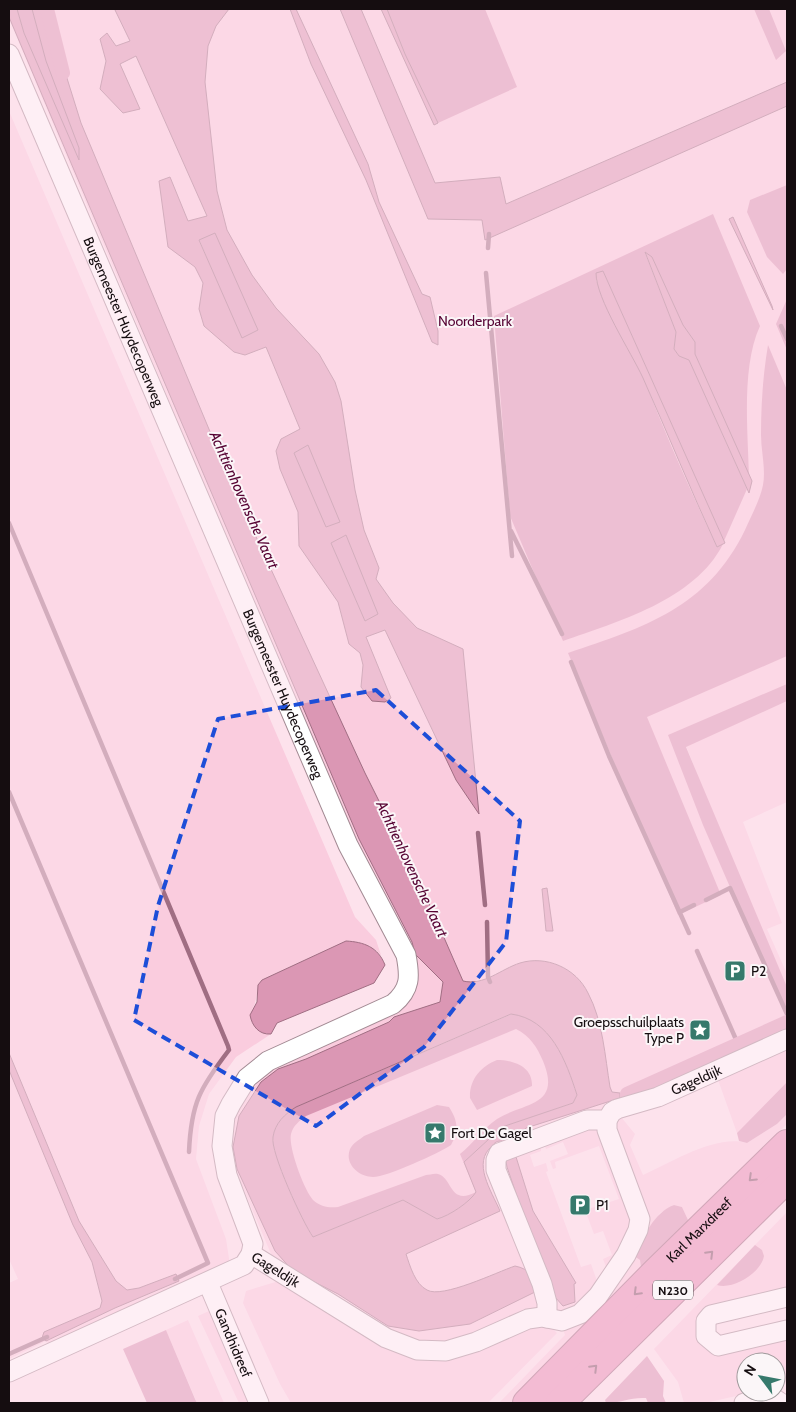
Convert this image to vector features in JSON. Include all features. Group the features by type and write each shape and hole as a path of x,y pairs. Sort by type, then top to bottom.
{"highway":[{"name":"Karl Marxdreef","path":"527,1403 656,1272 787,1144"},
{"name":"Karl Marxdreef","path":"560,1403 787,1178"}],"street":[{"name":"Burgemeester Huydecoperweg","path":"9,54 348,845 406,955 409,983 400,998 393,1004 268,1061 247,1078 231,1104 225,1116 222,1146 227,1175 253,1244 250,1254"},
{"name":"Gageldijk","path":"9,1372 240,1268 250,1254 386,1338 417,1350 446,1351 476,1342 528,1319 547,1318 562,1321 580,1314 598,1296 626,1255 638,1230 640,1218 607,1130 607,1120 612,1112 658,1097 787,1039"},
{"path":"547,1318 547,1303 540,1279 496,1170 496,1160 507,1149 587,1120 607,1120"},
{"name":"Gandhidreef","path":"208,1283 259,1403"},
{"path":"787,1298 710,1315 706,1321 706,1336 718,1346 787,1330"},
{"path":"744,1403 772,1397 781,1403"}],"highlighted area":[{"path":"376,690 520,821 506,942 424,1047 316,1126 134,1020 158,906 218,719"}],"green space":[{"name":"Noorderpark","path":"9,9 787,9 787,695 682,742 698,776 686,746 787,701 787,802 743,822 782,923 767,929 787,974 787,1039 621,1117 635,1134 630,1145 643,1175 708,1146 735,1141 747,1143 777,1124 787,1114 787,1124 689,1222 682,1207 674,1205 660,1213 645,1235 597,1126 626,1194 633,1229 606,1267 603,1259 612,1255 603,1231 594,1234 585,1210 619,1199 599,1146 555,1162 556,1168 553,1169 550,1161 568,1154 563,1142 546,1149 545,1146 541,1148 541,1151 530,1155 534,1167 546,1163 548,1171 546,1172 581,1267 591,1264 597,1281 634,1256 640,1260 641,1268 511,1403 499,1403 565,1335 563,1329 567,1326 554,1330 557,1333 488,1403 291,1403 280,1384 243,1303 246,1291 282,1280 235,1169 230,1147 235,1115 265,1071 412,994 354,842 9,19","holes":["516,1157 533,1211 576,1283 574,1284 574,1302 563,1306 556,1299 503,1162"]},
{"path":"9,111 355,917 376,940 381,955 371,947 346,941 262,980 260,983 252,1010 264,1034 271,1034 236,1057 209,1094 199,1126 196,1159 226,1239 230,1265 51,1346 46,1341 9,1359 9,1283 18,1279 9,1259 9,1070 73,1225 92,1262 102,1301 100,1308 44,1332 115,1308 179,1281 175,1274 139,1288 127,1290 116,1281 79,1221 9,1053"},
{"path":"787,1046 787,1082 737,1133 717,1077"},
{"path":"787,1212 787,1291 701,1323 704,1341 787,1337 787,1383 786,1352 736,1352 736,1396 705,1403 684,1403 678,1382 654,1349"},
{"path":"209,1311 250,1403 239,1403 198,1316"},
{"path":"188,1320 224,1403 197,1403 166,1330"}],"shaded area":[{"path":"17,9 32,9 39,35 79,148 79,161 24,33"},
{"path":"387,9 485,9 517,87 438,123 405,54"},
{"path":"754,9 769,9 786,51 776,60"},
{"path":"787,185 787,269 783,274 767,257 747,212 750,200"},
{"path":"713,214 760,326 754,342 748,380 749,477 695,354 695,342 683,325 652,257 645,253 676,332 674,349 679,356 689,360 747,489 724,541 603,271 596,280 638,366 679,464 717,547 723,544 710,563 694,580 674,594 630,617 563,641 510,516 494,316"},
{"path":"215,232 258,330 241,339 199,239"},
{"path":"787,299 787,350 776,324"},
{"path":"768,345 787,390 787,656 647,717 721,895 678,915 568,653 623,634 671,611 693,596 730,557 745,530 762,491 764,473 761,412"},
{"path":"308,445 341,522 325,527 294,453"},
{"path":"346,535 379,614 365,621 331,543"},
{"path":"787,684 787,701 686,747 787,987 787,1018 703,825 668,735"},
{"path":"512,1014 526,1018 537,1024 547,1033 562,1056 577,1095 573,1103 502,1127 464,1162 477,1192 453,1212 437,1219 403,1200 313,1237 288,1187 273,1145 274,1132 278,1123 296,1107","holes":["516,1029 533,1042 541,1056 548,1076 548,1087 544,1095 537,1101 497,1119 460,1154 476,1192 461,1196 456,1194 443,1176 435,1174 426,1175 338,1207 325,1206 313,1200 301,1178 292,1148 291,1134 301,1120 306,1116"]},
{"path":"497,1060 510,1061 526,1069 532,1086 477,1110 470,1098 470,1091 474,1080 481,1070"},
{"path":"787,1082 787,1114 777,1124 747,1143 739,1141 737,1133"},
{"name":"Fort De Gagel","path":"437,1105 449,1107 454,1117 456,1130 451,1145 413,1164 380,1176 363,1175 354,1169 349,1160 349,1155 354,1143 364,1136"},
{"path":"674,1205 682,1207 689,1222 641,1268 640,1260 634,1256 641,1241 655,1219 667,1208"},
{"path":"755,1245 762,1250 764,1256 758,1268 738,1283 723,1286 717,1285"},
{"path":"166,1330 197,1403 147,1403 123,1349"},
{"path":"647,1356 664,1381 663,1396 666,1403 648,1403 646,1398 641,1398 606,1403 605,1400"}],"water":[{"path":"9,9 17,9 24,33 79,160 79,148 46,61 32,9 55,9 48,12 50,24 81,123 234,489 365,773 421,885 463,981 471,982 485,979 520,963 530,961 550,962 568,970 576,977 583,984 593,1004 603,1039 610,1087 612,1092 620,1093 620,1098 526,1128 511,1141 533,1211 576,1283 574,1284 575,1302 563,1306 555,1297 507,1167 502,1141 494,1144 486,1153 483,1168 488,1186 500,1211 406,1254 419,1284 427,1290 434,1292 470,1284 515,1266 524,1269 530,1274 537,1291 470,1324 419,1331 388,1326 338,1294 293,1271 275,1251 237,1169 233,1147 239,1116 261,1082 278,1069 306,1059 389,1022 394,1017 440,1002 443,982 415,954 412,942 359,839 9,17","holes":["511,1014 537,1024 547,1033 562,1056 577,1095 573,1103 502,1127 464,1162 476,1192 459,1208 447,1215 437,1219 403,1200 313,1237 288,1187 273,1145 274,1132 284,1116 296,1107"]},
{"path":"229,9 216,26 208,46 205,82 217,191 227,230 252,275 276,308 319,354 335,382 341,401 355,490 364,530 379,568 376,579 393,603 417,628 463,649 479,814 456,780 385,630 366,637 391,698 385,702 372,701 361,687 363,665 360,653 349,644 338,602 299,546 298,512 280,469 276,451 281,439 300,429 266,347 245,355 234,352 204,326 199,309 203,283 195,267 168,247 159,181 170,177 188,221 207,216 136,56 120,64 140,109 123,113 100,89 106,61 100,39 107,33 116,46 130,41 115,10","holes":["215,233 258,330 242,338 199,240","308,445 340,522 326,527 294,453","346,535 378,614 365,621 331,543"]},
{"path":"290,9 296,9 368,164 379,202 422,294 430,297 438,331 438,345 432,342 366,180 311,64"},
{"path":"340,9 361,9 435,183 500,177 506,204 787,82 787,106 485,240 482,220 428,219"},
{"path":"381,9 387,9 405,54 438,123 434,125"},
{"path":"733,217 772,306 773,310 729,219"},
{"path":"645,252 652,257 683,325 695,342 695,354 752,481 749,493 689,360 679,356 674,349 676,332"},
{"path":"603,271 725,543 717,547 643,378 602,297 596,273"},
{"path":"547,888 553,931 546,931 542,889"},
{"path":"346,941 370,947 382,959 385,965 374,983 277,1023 271,1034 263,1033 257,1029 252,1023 250,1015 257,1002 258,985 262,980"},
{"path":"9,1053 79,1221 116,1281 127,1290 139,1288 176,1274 179,1281 115,1308 46,1341 42,1338 44,1332 100,1308 102,1301 92,1262 73,1225 9,1070"}],"waterway":[{"name":"Achttienhovensche Vaart","path":"47,9 63,73"},
{"path":"488,248 489,234"},
{"path":"486,273 512,556"},
{"path":"781,326 787,339"},
{"path":"9,523 228,1046 229,1050 211,1075 199,1097 192,1121 189,1152"},
{"path":"511,531 562,634"},
{"path":"571,662 609,756 689,933"},
{"path":"9,792 208,1263 175,1279"},
{"path":"478,833 485,905"},
{"path":"706,900 730,888 787,1014"},
{"path":"680,912 694,905"},
{"path":"487,922 488,977 490,982"},
{"path":"697,951 738,1044"},
{"path":"627,1094 787,1022"},
{"path":"9,1354 47,1337"}],"place":[{"name":"P2","path":"735,971"},
{"name":"Groepsschuilplaats Type P","path":"700,1030"},
{"name":"Fort De Gagel","path":"435,1133"},
{"name":"P1","path":"580,1205"}]}
